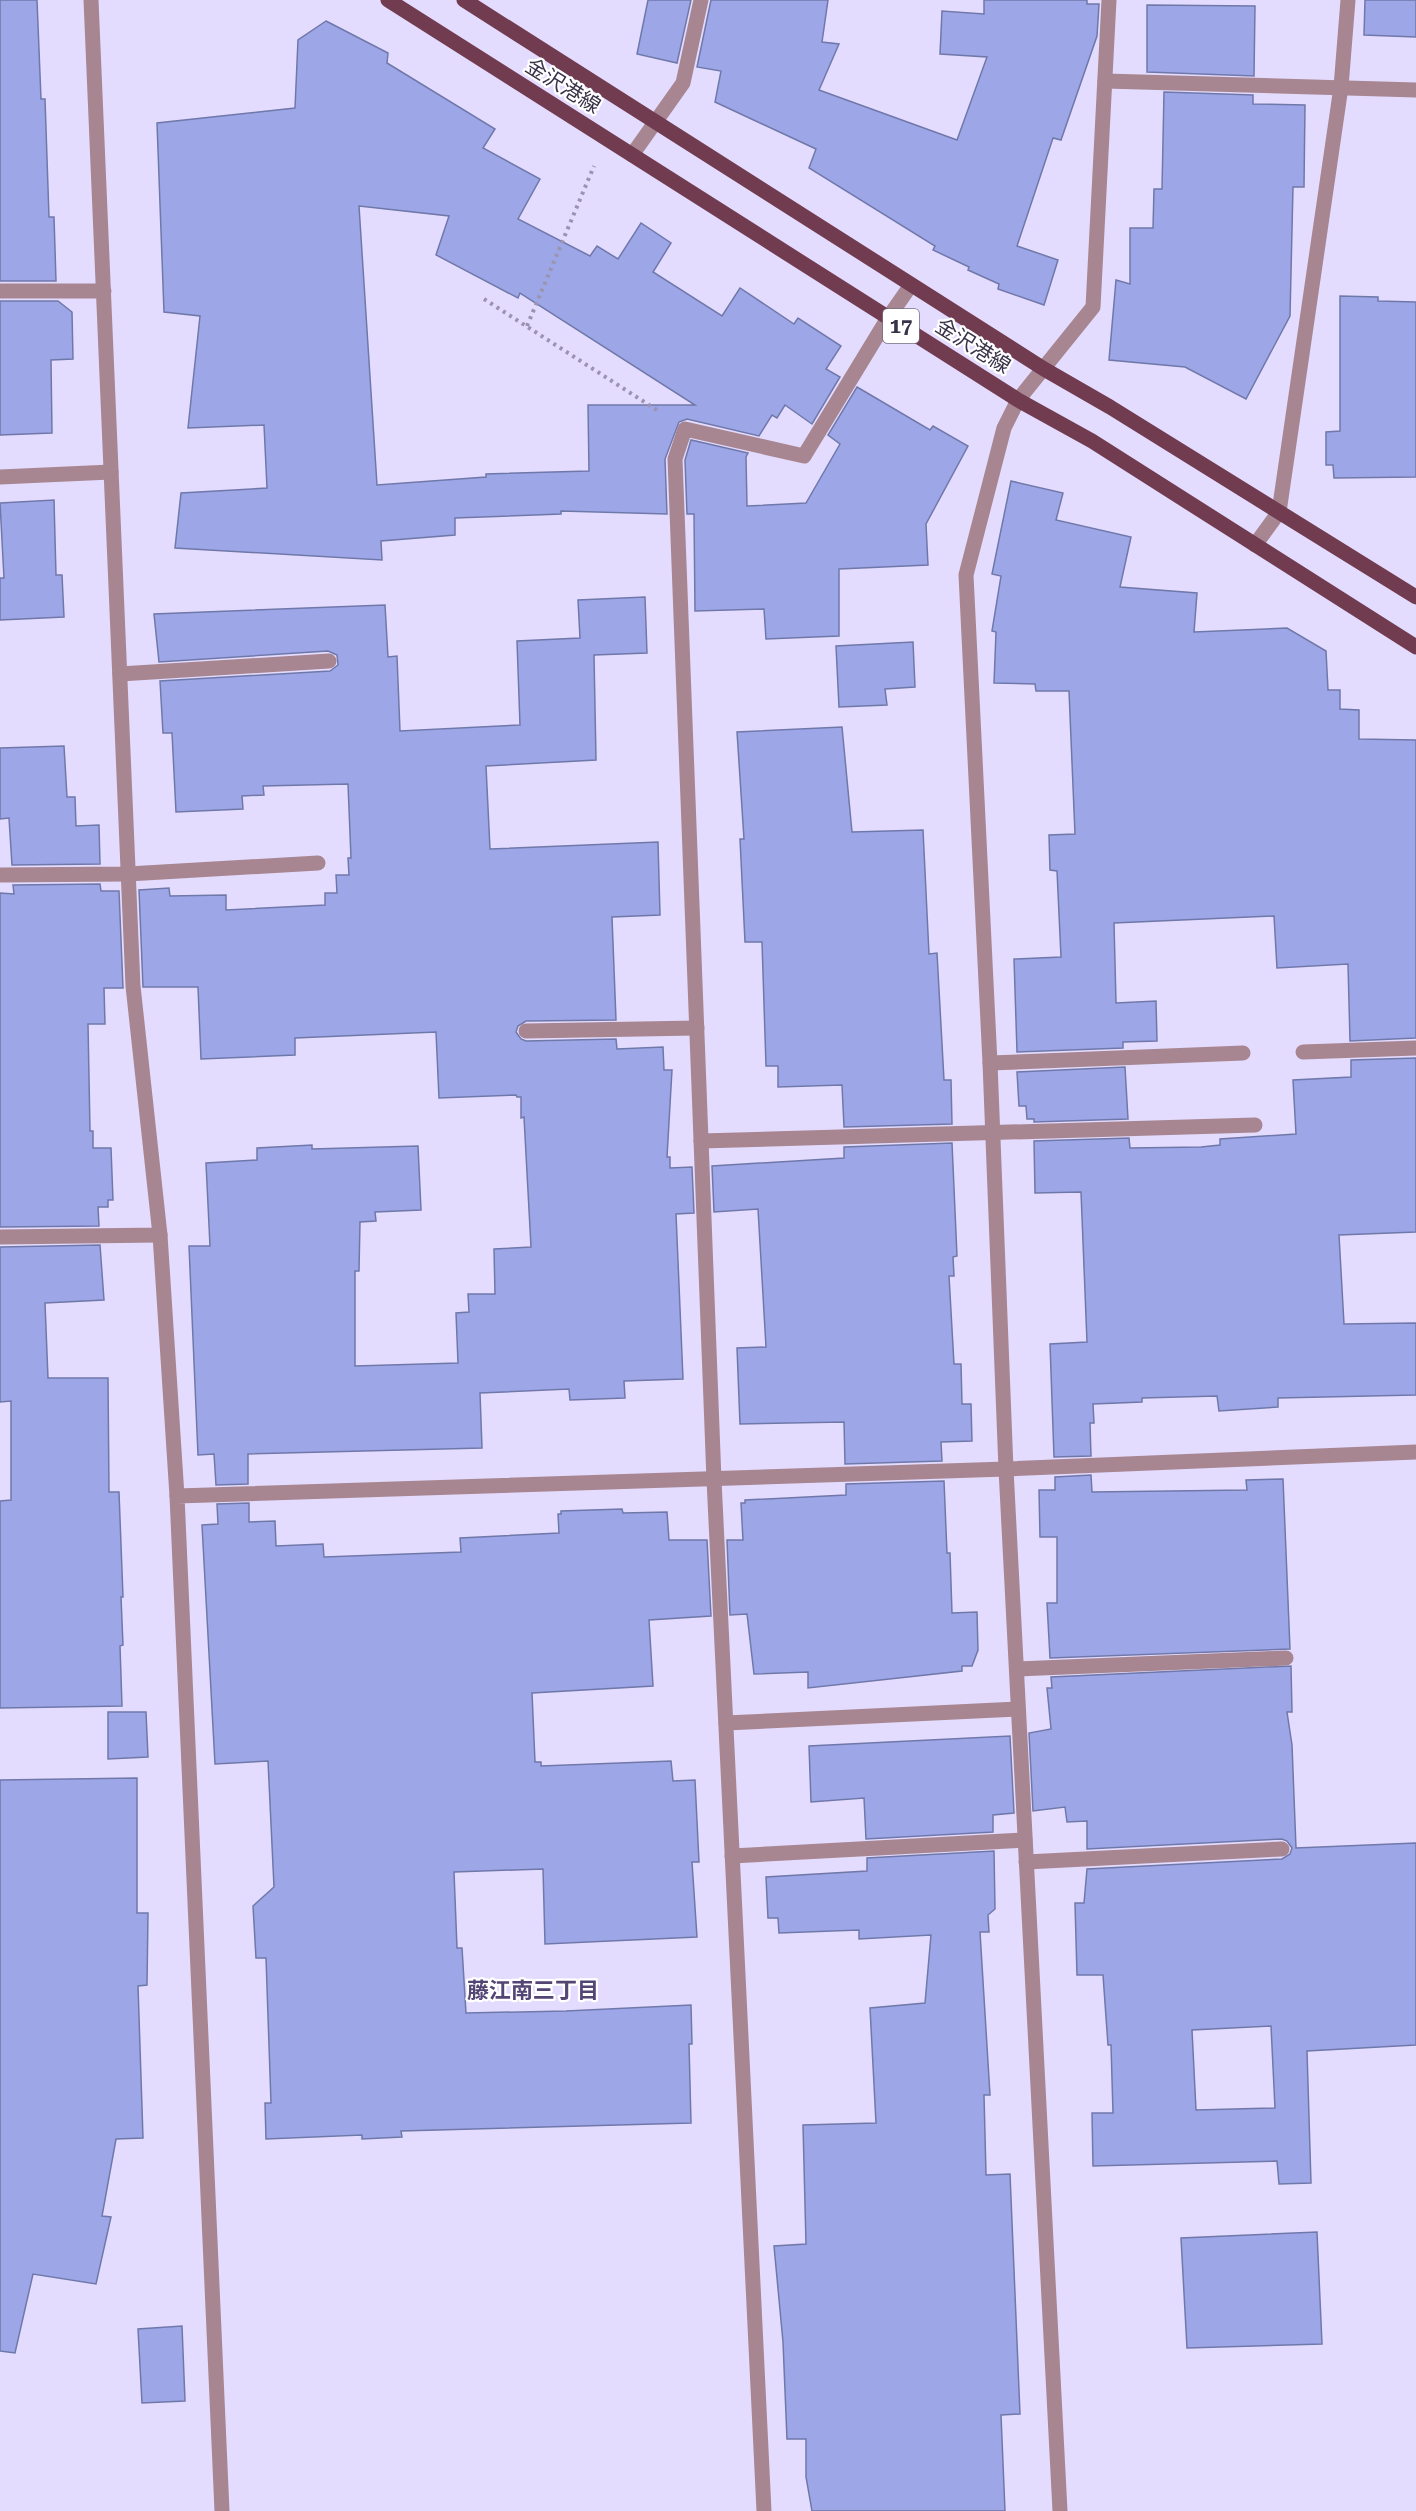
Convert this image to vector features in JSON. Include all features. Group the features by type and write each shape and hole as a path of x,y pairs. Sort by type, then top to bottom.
{"main road":[{"name":"金沢港線","path":"388,0 1018,400 1092,441 1416,647"},
{"name":"金沢港線","path":"464,0 1044,369 1110,407 1416,597"}],"street":[{"path":"91,0 133,986 160,1235 177,1496 222,2511"},
{"path":"632,155 683,83 701,0"},
{"path":"1060,2511 1006,1469 990,1063 966,575 1004,428 1018,400 1093,307 1109,0"},
{"path":"1256,545 1279,512 1341,87 1348,0"},
{"path":"1105,81 1416,90"},
{"path":"764,2511 714,1480 675,459 685,429 804,456 888,318 911,285"},
{"path":"0,291 104,291"},
{"path":"0,477 111,472"},
{"path":"120,674 329,661"},
{"path":"0,875 128,874 318,863"},
{"path":"526,1031 697,1028"},
{"path":"1303,1052 1416,1048"},
{"path":"990,1063 1243,1053"},
{"path":"701,1141 1256,1125"},
{"path":"0,1237 160,1235"},
{"path":"177,1496 714,1480 1416,1452"},
{"path":"1017,1669 1286,1658"},
{"path":"726,1723 1018,1709"},
{"path":"732,1856 1025,1840"},
{"path":"1026,1862 1282,1849"}],"path":[{"path":"527,326 606,138"},
{"path":"484,299 685,429"}],"building":[{"path":"0,0 37,0 41,99 45,99 49,217 54,217 56,281 0,281"},
{"path":"648,0 691,0 677,63 637,54"},
{"path":"711,0 828,0 822,42 839,44 819,90 957,140 987,57 940,54 942,11 984,14 984,0 1087,0 1087,4 1099,4 1097,36 1061,140 1053,138 1017,246 1058,260 1044,305 998,289 999,284 933,250 935,246 809,168 816,149 715,102 721,71 697,67"},
{"path":"1365,0 1416,0 1416,37 1364,35"},
{"path":"1147,5 1255,6 1254,76 1147,72"},
{"path":"326,21 388,53 387,63 495,129 483,148 540,179 518,219 590,256 597,246 618,259 641,223 671,243 653,272 722,316 740,288 794,324 798,318 841,346 826,369 840,377 812,424 785,405 777,418 772,415 759,436 687,419 679,422 665,459 667,514 561,511 561,514 455,518 455,535 381,541 382,560 175,548 181,493 267,488 264,425 188,428 200,316 164,312 157,123 295,108 298,40","holes":["359,206 449,216 436,255 518,298 520,293 695,405 588,405 589,471 486,474 486,477 377,485"]},
{"path":"1164,92 1253,95 1253,104 1305,105 1304,187 1293,187 1290,316 1246,399 1185,367 1109,360 1116,280 1130,284 1130,228 1153,228 1154,189 1162,189"},
{"path":"1340,296 1378,297 1378,301 1416,302 1416,477 1334,478 1333,465 1326,465 1326,432 1340,431"},
{"path":"0,301 58,301 72,312 73,359 51,360 52,433 0,435"},
{"path":"857,387 930,430 933,426 968,446 926,524 928,565 839,569 839,636 766,639 764,609 695,611 694,514 687,514 685,460 691,440 748,453 746,457 747,506 806,503 840,444 828,435"},
{"path":"1011,481 1063,493 1056,520 1131,537 1120,587 1197,593 1194,632 1287,628 1326,651 1328,690 1340,690 1340,709 1359,710 1359,739 1416,740 1416,1038 1350,1041 1348,964 1277,968 1274,916 1114,923 1116,1003 1156,1001 1157,1041 1123,1042 1123,1048 1017,1052 1014,959 1061,957 1057,871 1050,870 1049,835 1075,834 1069,691 1036,691 1035,684 994,683 996,632 992,631 1001,576 992,574"},
{"path":"54,500 56,575 62,575 64,617 0,620 0,578 4,578 0,503"},
{"path":"645,597 647,653 594,655 596,760 486,766 490,849 658,842 660,915 612,917 616,1020 526,1021 518,1026 516,1032 521,1039 526,1041 616,1039 617,1049 663,1047 664,1070 672,1070 667,1157 670,1157 670,1168 692,1167 694,1213 676,1214 683,1379 624,1381 625,1398 570,1400 569,1389 480,1393 482,1448 248,1454 248,1484 216,1485 214,1454 198,1455 189,1246 210,1246 206,1163 257,1160 257,1148 312,1145 312,1149 418,1146 421,1210 375,1212 376,1221 360,1222 359,1271 355,1271 355,1366 458,1363 456,1313 469,1312 468,1294 495,1294 494,1249 531,1247 524,1117 521,1118 521,1097 516,1095 439,1098 436,1032 295,1038 295,1055 201,1059 198,987 143,987 139,890 169,888 170,896 226,895 226,910 325,905 325,893 337,893 336,875 349,875 348,858 351,858 348,784 263,786 264,795 242,796 243,809 176,812 172,733 163,733 160,681 330,671 338,665 337,655 328,651 159,662 154,614 385,605 388,657 397,656 400,731 520,725 517,641 580,638 578,600"},
{"path":"913,642 915,687 885,689 887,705 839,707 836,646"},
{"path":"842,727 852,832 923,830 929,954 937,953 944,1080 951,1080 952,1124 844,1127 842,1085 778,1087 778,1066 766,1066 762,942 745,942 740,839 744,839 737,732"},
{"path":"64,746 67,797 75,797 76,826 99,825 100,864 12,865 9,818 0,819 0,748"},
{"path":"100,884 101,891 119,891 123,988 104,988 105,1024 88,1024 90,1131 93,1131 93,1148 111,1148 113,1200 108,1200 108,1207 98,1207 99,1226 0,1227 0,893 14,894 13,885"},
{"path":"1416,1058 1416,1232 1339,1235 1344,1324 1416,1323 1416,1395 1278,1398 1278,1407 1219,1411 1217,1396 1142,1398 1142,1402 1093,1404 1094,1423 1090,1423 1091,1456 1054,1457 1050,1344 1087,1342 1081,1192 1035,1193 1034,1141 1129,1138 1130,1148 1201,1147 1220,1145 1220,1139 1296,1134 1293,1080 1351,1077 1351,1060"},
{"path":"1125,1067 1128,1119 1034,1122 1034,1119 1027,1119 1026,1106 1019,1106 1017,1072"},
{"path":"952,1143 957,1256 953,1257 954,1276 949,1276 954,1364 961,1364 962,1404 971,1404 972,1441 941,1442 942,1461 845,1464 844,1422 740,1424 737,1348 766,1347 758,1209 714,1212 712,1166 844,1158 844,1147"},
{"path":"100,1245 104,1300 45,1303 48,1378 108,1378 109,1492 119,1492 123,1597 121,1597 123,1645 120,1646 122,1706 0,1708 0,1501 11,1500 11,1401 0,1402 0,1247"},
{"path":"1091,1475 1092,1492 1247,1490 1246,1480 1283,1479 1290,1649 1050,1658 1047,1603 1057,1603 1057,1537 1040,1537 1039,1490 1055,1490 1055,1477"},
{"path":"944,1481 952,1613 977,1612 978,1650 972,1666 962,1666 962,1671 808,1688 808,1672 754,1674 747,1614 730,1615 727,1540 743,1540 741,1503 745,1503 745,1500 846,1495 846,1484"},
{"path":"249,1503 249,1522 275,1521 276,1546 323,1544 324,1557 461,1552 460,1538 559,1533 558,1514 561,1514 561,1511 622,1509 623,1513 667,1512 669,1540 707,1540 711,1616 649,1620 653,1686 532,1693 535,1762 541,1762 541,1766 671,1761 673,1781 695,1780 699,1862 692,1862 697,1937 545,1944 543,1869 454,1872 457,1948 462,1948 466,2013 691,2005 692,2044 689,2044 691,2123 401,2131 402,2137 362,2139 362,2135 266,2139 265,2103 271,2103 266,1958 256,1958 253,1906 274,1887 268,1761 215,1764 202,1525 218,1524 217,1504"},
{"path":"1291,1666 1292,1712 1287,1712 1292,1745 1296,1848 1416,1843 1416,2045 1307,2051 1311,2183 1279,2184 1277,2161 1093,2166 1092,2113 1113,2113 1111,2045 1108,2045 1103,1975 1077,1975 1075,1903 1084,1903 1087,1869 1282,1859 1290,1854 1292,1848 1287,1841 1282,1839 1087,1849 1087,1821 1067,1822 1065,1807 1033,1811 1029,1733 1051,1729 1047,1688 1052,1688 1051,1677","holes":["1271,2026 1275,2108 1196,2110 1192,2030"]},
{"path":"108,1712 146,1712 148,1757 108,1759"},
{"path":"1010,1736 1014,1813 993,1815 993,1832 866,1839 864,1798 811,1802 809,1746"},
{"path":"137,1778 137,1913 148,1913 147,1985 138,1986 143,2138 116,2139 102,2216 111,2217 96,2284 33,2274 15,2353 0,2351 0,1780"},
{"path":"994,1851 995,1909 988,1915 989,1932 980,1932 990,2095 984,2095 986,2175 1010,2174 1020,2414 1001,2415 1005,2511 812,2511 806,2477 806,2439 787,2439 783,2342 774,2246 806,2244 803,2125 876,2123 870,2008 925,2003 931,1935 859,1939 859,1930 779,1933 778,1918 768,1918 766,1877 867,1871 867,1858"},
{"path":"1317,2232 1322,2344 1187,2348 1181,2238"},
{"path":"182,2326 185,2401 142,2403 138,2329"}],"district":[{"name":"藤江南三丁目","path":"533,1990"}]}
